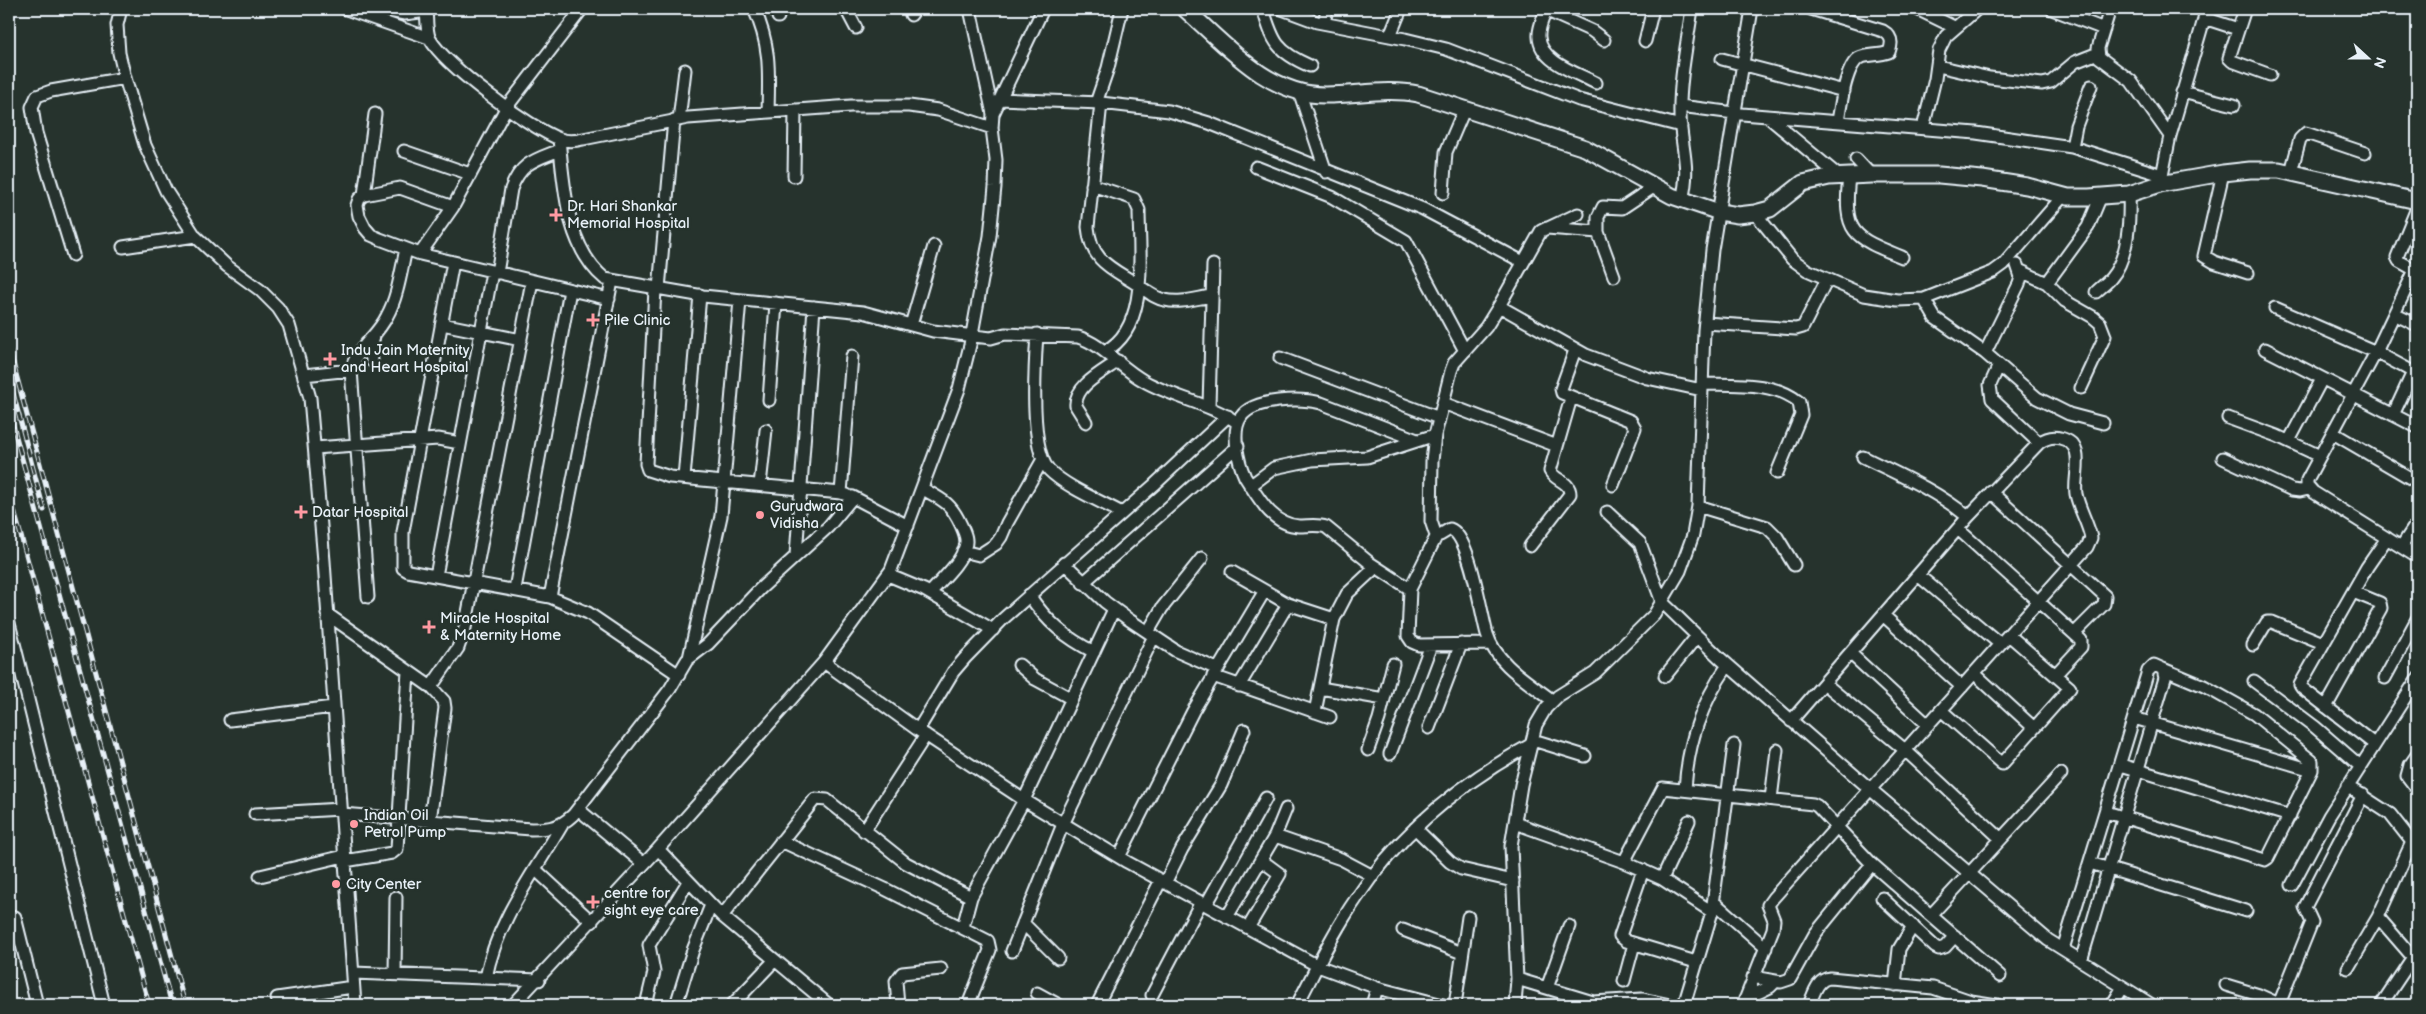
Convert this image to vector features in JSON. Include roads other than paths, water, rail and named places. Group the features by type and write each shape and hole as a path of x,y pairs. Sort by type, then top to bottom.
{"main road":[{"path":"395,10 427,9"},
{"path":"1185,9 1250,65 1274,83 1300,94 1325,95 1398,90 1418,94 1585,148 1682,200 1719,212 1738,215 1755,214 1770,208 1803,184 1829,177 1871,175 1939,175 1982,179 2064,195 2101,196 2129,194 2161,180 2264,169 2291,172 2417,201"}],"street":[{"path":"121,9 117,26 119,53 145,145 166,191 195,236 227,266 260,290 278,308 289,325 310,398 355,1005"},
{"path":"346,9 429,38 446,58 506,108 560,144"},
{"path":"427,9 429,38"},
{"path":"420,254 453,207 506,108 582,9"},
{"path":"754,9 769,53 768,112"},
{"path":"846,9 856,28"},
{"path":"514,1005 658,849 824,662 888,575 923,489 959,389 972,335 990,236 996,160 992,128 993,114 970,9"},
{"path":"993,114 1043,9"},
{"path":"1122,9 1098,103 1088,227 1089,242 1096,254 1108,267 1152,295 1166,300 1212,296"},
{"path":"1263,9 1275,44 1293,59 1310,66"},
{"path":"1282,9 1291,14 1324,23 1446,49 1579,100 1681,126"},
{"path":"1324,23 1327,9"},
{"path":"1390,36 1401,9"},
{"path":"1596,83 1554,61 1545,51 1539,36 1545,9 1592,31 1604,40"},
{"path":"1645,40 1653,9"},
{"path":"1682,200 1687,171 1680,106 1692,9"},
{"path":"1515,1005 1517,978 1512,846 1521,785 1536,725 1553,701 1595,673 1654,615 1680,571 1687,554 1698,506 1704,323 1712,250 1752,9"},
{"path":"1811,9 1883,31 1891,39 1892,44 1889,52 1879,56 1863,56 1854,63 1844,92 1838,121"},
{"path":"1917,9 1954,27"},
{"path":"1923,128 1938,66 1938,50 1954,27 1977,9"},
{"path":"2052,9 2104,29"},
{"path":"2110,9 2098,52 2102,61 2131,81 2170,136"},
{"path":"2245,9 2229,58 2232,61 2270,75"},
{"path":"395,10 400,28"},
{"path":"1680,106 1735,114 1976,133 2072,147 2161,180 2170,136 2205,13 2238,29"},
{"path":"1938,66 1990,78 2042,84 2051,82 2075,62 2098,52"},
{"path":"1722,59 1844,92"},
{"path":"686,70 677,120 657,289 646,464 648,470 654,473 684,478 841,493 853,497 908,526"},
{"path":"73,255 36,133 32,107 38,96 51,91 126,78"},
{"path":"2072,147 2076,126 2091,86"},
{"path":"2182,92 2234,105"},
{"path":"1300,94 1326,172"},
{"path":"1000,99 1098,103 1168,110 1209,123 1326,172 1423,209 1523,262"},
{"path":"436,576 481,332 511,189 521,168 560,144 571,141 677,120 768,112 851,106 908,106 938,110 992,128"},
{"path":"794,176 795,110"},
{"path":"1442,193 1446,152 1464,110"},
{"path":"364,195 375,114"},
{"path":"1767,116 1845,177 1846,203 1852,227 1863,240 1902,257"},
{"path":"2291,172 2300,139 2306,133 2365,153"},
{"path":"560,144 566,201 584,253 593,269 605,280 740,300 863,312 933,331 991,338 1004,334 1078,337 1089,340 1143,381 1209,406 1238,423"},
{"path":"404,151 470,174"},
{"path":"1856,159 1871,175"},
{"path":"1256,168 1332,198 1406,242 1465,351"},
{"path":"2223,173 2204,256 2214,262 2248,273"},
{"path":"1092,185 1134,199 1137,203 1139,286 1133,316 1126,330 1114,346 1105,351"},
{"path":"1614,276 1598,232 1598,218 1603,206 1622,208 1655,186"},
{"path":"453,207 400,188 364,195 359,199 357,205 359,216 371,235 406,249 420,254 609,299"},
{"path":"2096,292 2111,278 2123,253 2128,228 2129,194"},
{"path":"1755,214 1792,259 1807,270 1864,295 1897,300 1924,299 1993,272 2013,255 2064,195"},
{"path":"2047,283 2088,227 2101,196"},
{"path":"2309,489 2307,480 2354,395 2416,271 2399,261 2397,257 2417,208"},
{"path":"1437,535 1431,521 1432,461 1435,435 1454,363 1486,327 1537,236 1547,228 1578,214"},
{"path":"1547,228 1598,232"},
{"path":"124,247 195,236"},
{"path":"911,324 934,246"},
{"path":"368,597 351,370 354,358 359,350 374,336 387,317 394,301 406,249"},
{"path":"1985,354 2019,284 2019,270 2013,255"},
{"path":"453,262 403,532 401,561 403,568 408,571 515,589 550,597 588,613 679,675"},
{"path":"1209,406 1213,264"},
{"path":"2019,270 2047,283 2065,301 2100,323 2104,329 2105,336 2081,388"},
{"path":"1704,323 1796,329 1803,327 1827,279"},
{"path":"431,687 458,648 466,628 532,281"},
{"path":"550,597 612,281"},
{"path":"515,589 570,290"},
{"path":"684,478 700,295"},
{"path":"1924,299 1935,318 1985,354 2048,404 2069,414 2102,422"},
{"path":"486,978 492,951 517,899 562,825 578,809 635,736 689,658 716,544 740,300"},
{"path":"769,400 776,304"},
{"path":"1498,306 1575,350 1647,378 1702,387 1767,388 1785,393 1799,402 1801,416 1777,473"},
{"path":"796,555 814,308"},
{"path":"2275,308 2376,352 2415,373 2394,415"},
{"path":"2394,314 2417,325"},
{"path":"442,324 521,340"},
{"path":"1037,334 1034,388 1042,461 1060,479 1122,513"},
{"path":"372,361 371,350 374,336"},
{"path":"2265,349 2417,428"},
{"path":"1575,350 1561,389 1562,393 1631,421 1634,424 1634,433 1613,485"},
{"path":"841,493 852,356"},
{"path":"1280,358 1439,418"},
{"path":"1086,422 1076,406 1078,394 1084,386 1118,361"},
{"path":"1999,366 1990,385 1992,399 2039,443"},
{"path":"304,375 351,370"},
{"path":"2289,441 2322,379"},
{"path":"1530,546 1570,494 1567,485 1552,475 1550,471 1571,398"},
{"path":"1410,589 1376,567 1326,527 1319,524 1298,526 1278,520 1250,486 1241,469 1236,433 1242,415 1248,410 1269,403 1304,399 1321,403 1417,440"},
{"path":"1443,403 1557,446"},
{"path":"864,831 922,732 953,672 993,630 1064,563 1228,416"},
{"path":"2228,418 2289,441 2320,456"},
{"path":"760,485 766,430"},
{"path":"2333,433 2417,482"},
{"path":"1250,486 1274,468 1312,460 1366,457 1435,435"},
{"path":"1744,1002 1773,929 1774,920 1768,905 1835,827 2087,547 2091,538 2076,495 2075,478 2078,455 2075,446 2065,439 2054,437 2046,438 2039,443 1968,517 1791,721"},
{"path":"315,448 438,439 460,443"},
{"path":"1082,583 1238,446"},
{"path":"1863,457 1933,492 1950,502 1968,517"},
{"path":"2222,458 2292,490 2309,489 2417,557"},
{"path":"963,551 979,555 996,544 1042,461"},
{"path":"923,489 953,508 966,535 966,546 963,551 930,593"},
{"path":"1991,492 2101,590 2106,600 2075,633"},
{"path":"689,658 708,644 796,555 828,527 853,497"},
{"path":"1698,506 1766,527 1777,537 1794,565"},
{"path":"1607,512 1640,543 1662,602 1728,665 1870,790 2048,940 2152,1005"},
{"path":"2401,547 2417,523"},
{"path":"1490,644 1420,645 1412,642 1408,636 1410,589 1437,535 1450,529 1456,532 1471,565 1490,644 1506,664 1553,701"},
{"path":"1958,529 2081,640 2081,647 2055,675"},
{"path":"2374,744 2326,708 2300,685 2387,538"},
{"path":"1012,951 1063,824 1162,608 1202,558"},
{"path":"1064,563 1082,583 1114,609 1176,652 1239,686 1330,717"},
{"path":"1315,712 1334,619 1347,594 1376,567"},
{"path":"1232,572 1288,604 1334,619"},
{"path":"888,575 930,593 993,630"},
{"path":"1918,575 2000,644"},
{"path":"1119,857 1215,673 1264,592"},
{"path":"2326,708 2381,608 2380,604 2354,592"},
{"path":"1030,595 1042,614 1057,630 1074,642 1094,652"},
{"path":"1239,686 1288,604"},
{"path":"963,926 971,897 1024,800 1114,609"},
{"path":"327,614 431,687 444,700 445,708 430,821"},
{"path":"1883,615 1962,687"},
{"path":"2385,678 2417,619"},
{"path":"9,622 104,1005"},
{"path":"2253,645 2263,625 2267,622 2272,622 2324,643"},
{"path":"1941,710 2002,764 2070,688 2008,634"},
{"path":"1665,676 1698,636"},
{"path":"1429,728 1461,644"},
{"path":"1390,754 1431,645"},
{"path":"1850,653 1928,725"},
{"path":"824,662 922,732 1024,800 1163,882 1318,966 1377,988 1443,1005"},
{"path":"1368,750 1393,664"},
{"path":"1019,665 1035,679 1072,699"},
{"path":"1685,789 1687,762 1695,728 1713,687 1728,665"},
{"path":"2063,949 2148,671 2154,665 2204,686 2254,714 2312,761 2312,770 2290,816 2268,858 2265,860 2106,812"},
{"path":"2081,960 2165,678 2163,669"},
{"path":"260,876 344,858 392,853 398,845 398,818 408,671"},
{"path":"1974,674 2034,728"},
{"path":"2292,886 2347,786 2417,679"},
{"path":"2254,681 2315,727 2360,766"},
{"path":"1824,683 1906,750 2001,839"},
{"path":"1320,688 1384,699"},
{"path":"230,720 333,707"},
{"path":"2134,718 2312,770"},
{"path":"1097,1005 1163,882 1221,785 1244,730"},
{"path":"1297,1005 1336,931 1373,876 1415,828 1465,785 1532,742 1585,756"},
{"path":"1684,1005 1713,907 1726,794 1734,745"},
{"path":"1771,799 1777,750"},
{"path":"2417,755 2407,770 2409,781 2417,789"},
{"path":"2120,765 2290,816"},
{"path":"1931,915 2061,774"},
{"path":"2347,786 2390,814 2412,842 2378,916 2348,968"},
{"path":"1624,862 1660,791 1666,787 1813,804 1872,864 2000,976"},
{"path":"2226,985 2280,1005 2312,922 2305,907 2363,795"},
{"path":"1152,995 1266,798"},
{"path":"722,916 815,799 827,800 906,863 971,897"},
{"path":"578,809 644,864"},
{"path":"1227,916 1275,836 1286,809"},
{"path":"255,814 341,811 398,818 530,829 549,829 562,825"},
{"path":"1662,879 1689,821"},
{"path":"1515,823 1624,862 1662,879 1713,907 1766,948"},
{"path":"1415,828 1450,862 1461,869 1513,881"},
{"path":"1275,836 1341,859 1373,876"},
{"path":"781,841 963,926 984,938 990,945 968,1005"},
{"path":"658,849 722,916 774,961 830,1005"},
{"path":"1248,928 1280,874 1261,860"},
{"path":"2090,863 2246,911"},
{"path":"1753,978 1776,981 1790,979 1815,934 1872,864"},
{"path":"536,870 592,922"},
{"path":"1643,870 1620,936 1622,939 1634,944 1696,962"},
{"path":"646,1005 654,972 648,945 688,882"},
{"path":"395,974 396,897"},
{"path":"1882,898 1939,949 1945,947 1955,936"},
{"path":"676,1005 692,950 711,904"},
{"path":"2378,916 2415,960 2381,1005"},
{"path":"15,917 37,1005"},
{"path":"1455,1005 1468,917"},
{"path":"1023,923 1058,958"},
{"path":"1547,988 1569,926"},
{"path":"1895,984 1899,949 1913,926"},
{"path":"1403,930 1462,953"},
{"path":"1624,981 1634,944"},
{"path":"732,1005 774,961"},
{"path":"898,1005 896,981 902,972 941,969"},
{"path":"353,973 538,980"},
{"path":"1517,978 1593,1002 1616,1003 1642,999 1670,1005"},
{"path":"1809,1005 1819,982 1824,978 1933,988 1971,1001 1997,1005"},
{"path":"1744,1002 1770,987 1776,981"},
{"path":"277,998 353,987"},
{"path":"2112,1005 2122,987"},
{"path":"1372,1005 1377,988"},
{"path":"1037,993 1059,1005"}],"railway":[{"path":"9,348 185,1005"},
{"path":"9,378 44,510"},
{"path":"9,411 172,1005"},
{"path":"9,492 149,1005"}],"place":[{"name":"Dr. Hari Shankar Memorial Hospital","path":"556,215"},
{"name":"Pile Clinic","path":"593,320"},
{"name":"Indu Jain Maternity and Heart Hospital","path":"330,359"},
{"name":"Datar Hospital","path":"301,512"},
{"name":"Gurudwara Vidisha","path":"760,515"},
{"name":"Miracle Hospital & Maternity Home","path":"429,627"},
{"name":"Indian Oil Petrol Pump","path":"354,824"},
{"name":"City Center","path":"336,884"},
{"name":"centre for sight eye care","path":"593,902"}]}
